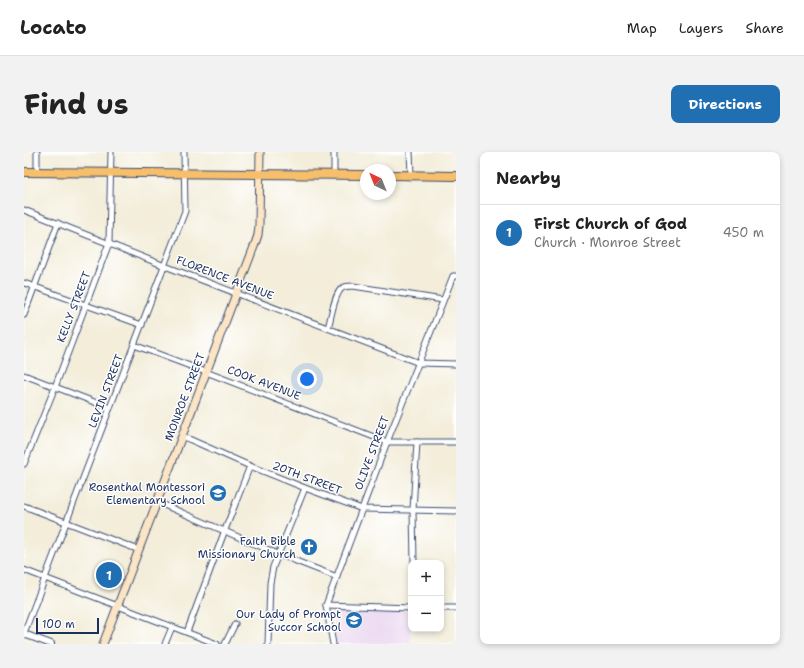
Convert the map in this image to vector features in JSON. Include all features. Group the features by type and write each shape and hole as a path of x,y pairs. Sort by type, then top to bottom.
{"main road":[{"name":"MONROE STREET","path":"103,644 258,235 260,152"},
{"path":"24,172 360,175"},
{"path":"396,175 456,176"}],"street":[{"path":"37,152 37,173"},
{"name":"KELLY STREET","path":"24,464 55,387 109,243 111,152"},
{"name":"LEVIN STREET","path":"24,633 165,266 184,211 184,152"},
{"path":"334,152 334,174"},
{"path":"410,152 411,176"},
{"name":"FLORENCE AVENUE","path":"24,210 165,266 419,363 456,364"},
{"path":"24,315 58,223"},
{"name":"OLIVE STREET","path":"326,605 387,442 443,300 453,276 456,276"},
{"path":"24,283 142,325"},
{"path":"328,328 336,295 346,286 443,300"},
{"name":"COOK AVENUE","path":"134,345 387,442"},
{"path":"24,375 110,408"},
{"name":"20TH STREET","path":"182,436 250,466 362,509 456,511"},
{"path":"387,442 456,442"},
{"path":"414,560 413,510 417,442"},
{"path":"187,632 250,466"},
{"path":"268,644 270,583 273,567 305,488"},
{"path":"157,502 278,554 337,577"},
{"path":"24,506 139,550"},
{"path":"24,570 217,644"},
{"path":"333,644 326,605 408,608"},
{"path":"444,608 456,608"},
{"path":"225,644 235,624"},
{"path":"165,644 172,627"},
{"path":"24,633 51,644"}],"shaded area":[{"path":"408,610 408,632 410,632 410,644 337,644 332,611"}],"place":[{"name":"Rosenthal Montessori Elementary School","path":"218,493"},
{"name":"Faith Bible Missionary Church","path":"309,547"},
{"name":"First Church of God","path":"109,575"},
{"name":"Our Lady of Prompt Succor School","path":"354,620"}]}
